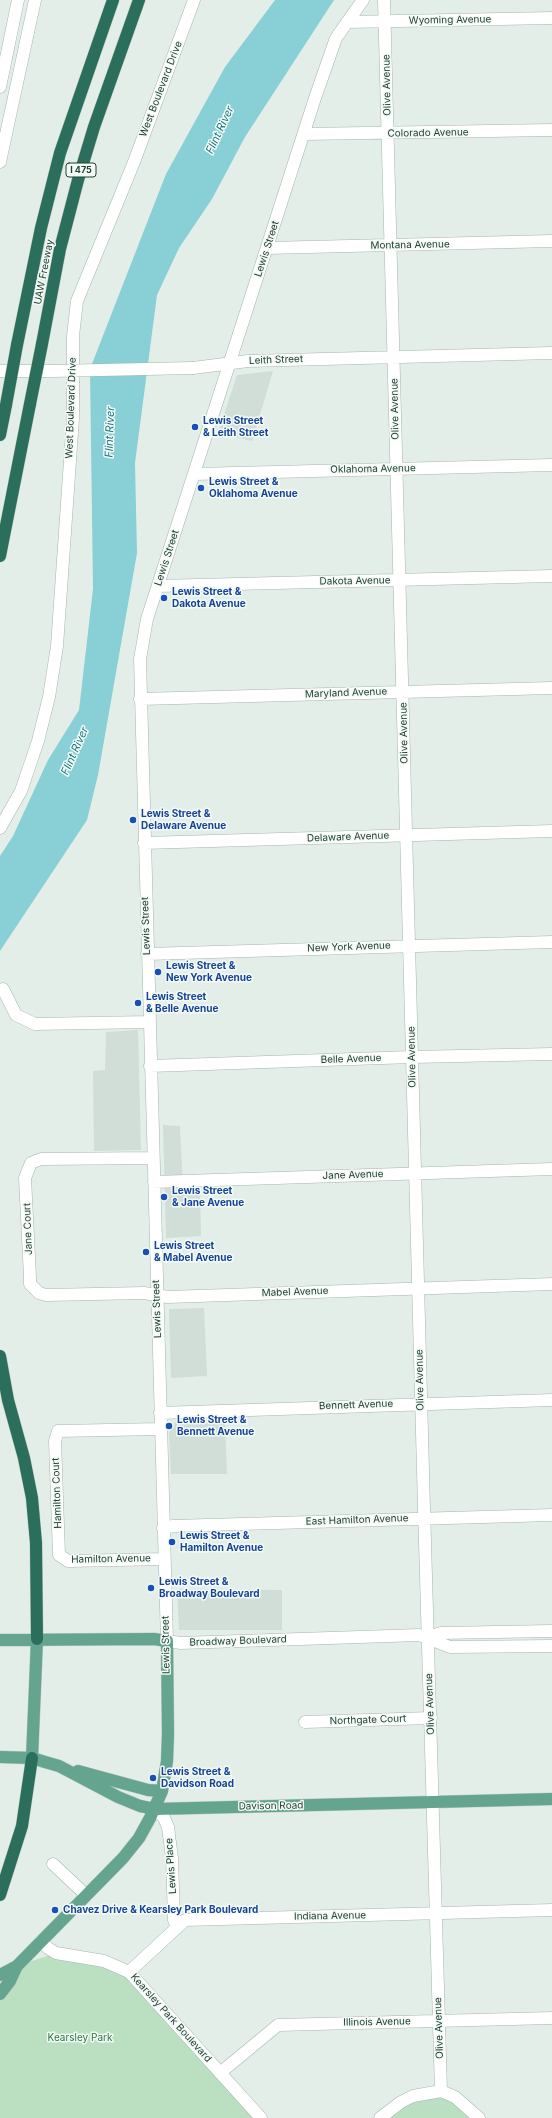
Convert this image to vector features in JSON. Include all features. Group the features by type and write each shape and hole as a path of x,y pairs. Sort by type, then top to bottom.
{"highway":[{"name":"UAW Freeway","path":"0,435 41,228 60,153 113,0"},
{"name":"UAW Freeway","path":"0,556 60,249 74,193 94,127 138,0"},
{"path":"0,1356 8,1400 24,1458 32,1498 36,1543 37,1639"},
{"path":"0,1895 22,1826 32,1758"}],"main road":[{"path":"32,1758 37,1639"},
{"name":"Broadway Boulevard","path":"0,1640 154,1639 167,1641"},
{"name":"Lewis Street","path":"17,1966 132,1847 155,1809 162,1791 168,1749 167,1641"},
{"name":"Davison Road","path":"0,1757 32,1758 59,1766 118,1797 140,1806 155,1809 552,1799"},
{"path":"59,1766 124,1782 148,1790 162,1791"},
{"path":"0,1975 17,1966"},
{"path":"0,1994 10,1981 17,1966"}],"street":[{"path":"0,88 18,0"},
{"path":"0,162 35,0"},
{"name":"West Boulevard Drive","path":"0,828 21,791 38,741 49,697 57,646 73,418 73,336 77,301 134,162 194,0"},
{"name":"Lewis Street","path":"167,1641 140,699 140,658 142,639 336,38 363,0"},
{"name":"Olive Avenue","path":"384,0 424,1518 441,2091"},
{"name":"Wyoming Avenue","path":"347,22 552,18"},
{"name":"Colorado Avenue","path":"304,134 388,134 552,130"},
{"name":"Montana Avenue","path":"268,248 552,241"},
{"name":"Leith Street","path":"0,371 53,372 193,368 248,361 552,353"},
{"name":"Oklahoma Avenue","path":"195,474 552,465"},
{"name":"Dakota Avenue","path":"158,586 552,576"},
{"name":"Maryland Avenue","path":"140,699 552,688"},
{"name":"Delaware Avenue","path":"144,844 552,831"},
{"name":"New York Avenue","path":"147,954 409,945 552,942"},
{"path":"2,989 16,1015 35,1024 149,1022"},
{"name":"Belle Avenue","path":"150,1066 552,1054"},
{"name":"Jane Court","path":"39,1293 30,1284 26,1178 31,1163 42,1160 153,1158"},
{"name":"Jane Avenue","path":"154,1182 415,1172 552,1169"},
{"name":"Mabel Avenue","path":"39,1293 46,1295 144,1293 168,1297 418,1287 552,1284"},
{"name":"Bennett Avenue","path":"160,1413 421,1403 552,1400"},
{"name":"Hamilton Court","path":"59,1555 55,1441 58,1431 160,1428"},
{"name":"East Hamilton Avenue","path":"163,1528 173,1526 552,1515"},
{"name":"Hamilton Avenue","path":"59,1555 68,1561 164,1559"},
{"path":"550,1631 551,1646"},
{"name":"Broadway Boulevard","path":"428,1637 441,1633 550,1631"},
{"name":"Broadway Boulevard","path":"167,1641 181,1643 419,1635 428,1637 450,1647 551,1646"},
{"name":"Northgate Court","path":"305,1722 431,1718"},
{"name":"Lewis Place","path":"155,1809 164,1818 168,1827 172,1858 174,1920 177,1928"},
{"path":"52,1864 86,1895"},
{"name":"Indiana Avenue","path":"129,1972 185,1920 552,1910"},
{"name":"Kearsley Park Boulevard","path":"41,1941 56,1953 104,1961 129,1972 261,2118"},
{"name":"Illinois Avenue","path":"220,2073 278,2025 552,2018"},
{"path":"380,2118 401,2102 413,2096 441,2091 455,2097 479,2118"}],"shaded area":[{"path":"273,371 252,441 218,433 237,375"},
{"path":"138,1030 141,1150 94,1151 93,1071 105,1070 106,1032"},
{"path":"163,1125 180,1126 183,1190 200,1190 201,1236 166,1238"},
{"path":"204,1308 207,1376 171,1378 169,1309"},
{"path":"225,1422 227,1474 171,1474 169,1432 175,1423"},
{"path":"177,1589 282,1590 282,1630 179,1630"}],"green space":[{"name":"Kearsley Park","path":"56,1953 113,1963 261,2118 0,2118 0,1994 17,1966"},
{"path":"441,2091 479,2118 380,2118 401,2102"}],"water":[{"name":"Flint River","path":"275,0 334,0 245,137 212,199 179,248 157,295 135,463 137,553 98,775 87,820 0,951 0,856 13,836 48,760 79,710 93,589 90,369 166,174 225,67"}],"place":[{"name":"Lewis Street & Leith Street","path":"195,427"},
{"name":"Lewis Street & Oklahoma Avenue","path":"201,488"},
{"name":"Lewis Street & Dakota Avenue","path":"164,598"},
{"name":"Lewis Street & Delaware Avenue","path":"133,820"},
{"name":"Lewis Street & New York Avenue","path":"158,972"},
{"name":"Lewis Street & Belle Avenue","path":"138,1003"},
{"name":"Lewis Street & Jane Avenue","path":"164,1197"},
{"name":"Lewis Street & Mabel Avenue","path":"146,1252"},
{"name":"Lewis Street & Bennett Avenue","path":"169,1426"},
{"name":"Lewis Street & Hamilton Avenue","path":"172,1542"},
{"name":"Lewis Street & Broadway Boulevard","path":"151,1588"},
{"name":"Lewis Street & Davidson Road","path":"153,1778"},
{"name":"Chavez Drive & Kearsley Park Boulevard","path":"55,1910"}]}
